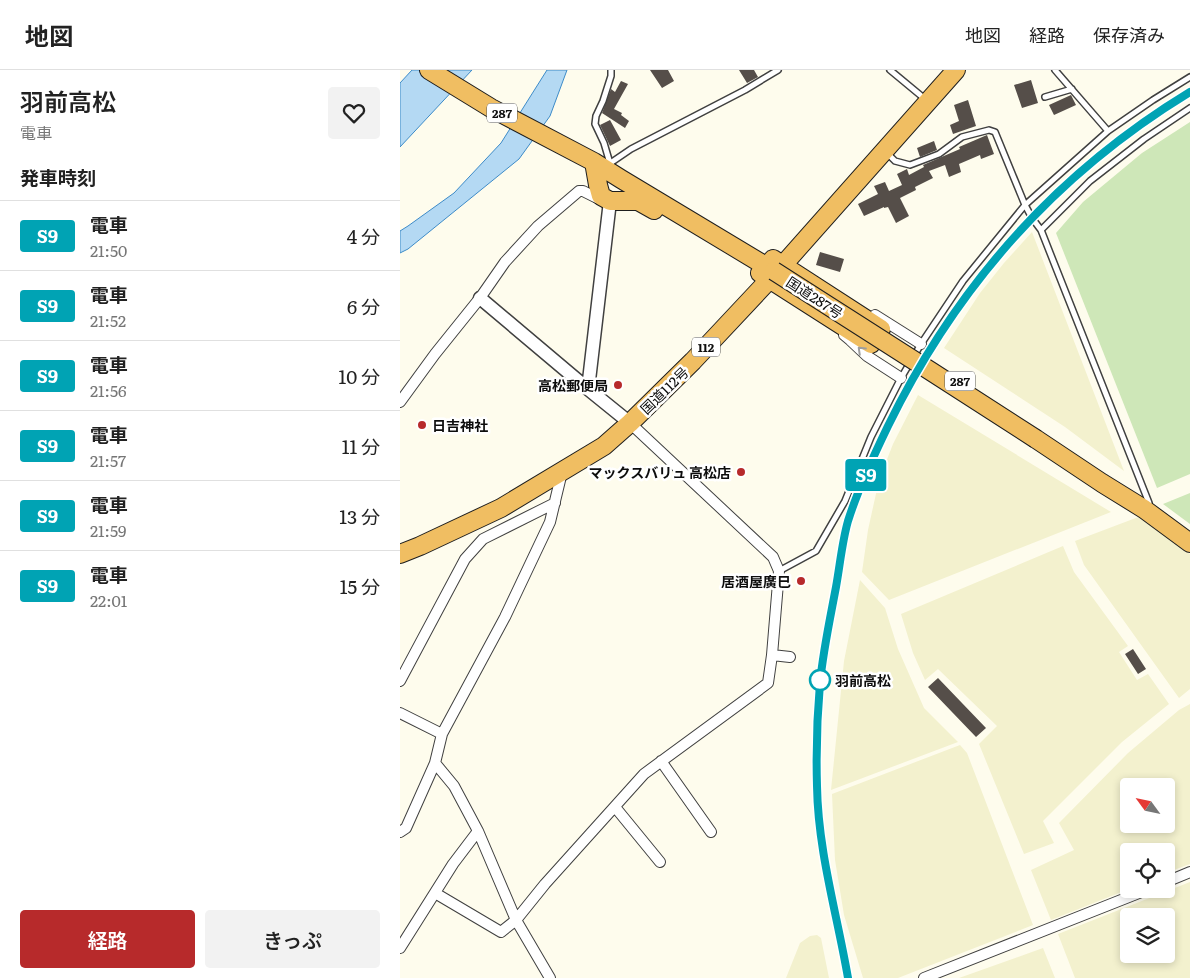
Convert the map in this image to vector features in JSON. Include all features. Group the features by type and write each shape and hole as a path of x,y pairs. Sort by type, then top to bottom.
{"highway":[{"name":"国道287号","path":"429,70 491,108 603,165 774,271 1144,509 1190,543"},
{"name":"国道112号","path":"400,554 501,508 604,446 693,361 770,279 956,70"},
{"path":"603,165 598,185 606,199"},
{"name":"287","path":"603,165 646,184 783,265 1004,409 1035,440"},
{"name":"287","path":"606,199 642,202 770,279 871,344 1035,440"}],"street":[{"path":"400,402 435,354 480,298 505,262 538,226 579,191 597,198 606,199 588,389"},
{"path":"799,276 807,274 814,276 921,344"},
{"path":"789,292 793,303 850,340 867,356 901,378"},
{"path":"434,894 502,932 516,920 545,884 644,774 768,683 779,571 773,557 630,423 480,298"},
{"path":"400,832 406,828 435,764 442,734 529,569 550,522 562,472"},
{"path":"400,681 466,559 483,539 555,503"},
{"path":"476,520 486,538"},
{"path":"772,655 790,657"},
{"path":"400,713 442,734"},
{"path":"662,761 711,832"},
{"path":"435,764 454,786 478,831 516,920 550,978"},
{"path":"615,807 660,862"},
{"path":"400,948 453,864 478,831"},
{"path":"1175,878 1190,872"},
{"path":"924,978 1126,898"}],"lane":[{"path":"603,165 604,144 595,124 596,116 611,76 611,70"},
{"path":"603,165 745,90 778,70"},
{"path":"890,70 927,101"},
{"path":"1055,70 1108,131"},
{"path":"779,571 816,551 845,501 871,437 901,378 921,344 964,281 1025,205 1108,131 1190,77"},
{"path":"1046,97 1072,89"},
{"path":"1041,230 1090,181 1144,138 1190,108"},
{"path":"884,150 895,161 910,165 939,154 962,137 989,130 995,132 1025,205 1041,230 1149,503 1144,509"}],"shaded area":[{"path":"1032,232 1124,471 1065,427 944,348 980,293"},
{"path":"918,395 1111,512 889,600 862,572 868,530 879,480 893,444"},
{"path":"1141,516 1190,554 1190,689 1179,698 1084,565 1075,541"},
{"path":"1063,546 1074,572 1128,646 1119,652 1137,680 1148,674 1169,704 1122,742 1043,821 1054,843 1024,854 979,744 997,726 938,669 925,680 913,653 901,614"},
{"path":"860,580 885,608 898,649 924,708 958,742 831,790 844,661"},
{"path":"1190,704 1190,864 1175,870 1175,843 1120,843 1120,893 1051,920 1031,870 1074,850 1059,823 1128,753 1179,710"},
{"path":"960,745 967,753 1033,925 898,978 863,978 844,915 835,860 832,794"},
{"path":"1190,882 1190,978 1075,978 1058,934 1120,910 1120,963 1175,963 1175,908 1124,908 1149,898 1175,898 1175,888"},
{"path":"817,935 821,938 829,978 786,978 800,943 810,936"},
{"path":"1043,948 1055,978 959,978"}],"green space":[{"path":"1190,122 1190,474 1157,488 1056,233 1083,202 1142,153"},
{"path":"1190,493 1190,524 1163,504"}],"water":[{"path":"412,70 472,70 400,147 400,83"},
{"path":"547,70 567,70 550,116 519,159 408,249 400,253 400,231 454,193 501,143"}],"building":[{"path":"650,70 668,70 674,81 662,88"},
{"path":"739,70 754,70 758,77 747,83"},
{"path":"1031,80 1038,103 1022,108 1014,85"},
{"path":"621,81 628,84 614,109 622,113 621,115 629,121 625,128 602,113 611,89 615,92"},
{"path":"1071,95 1076,105 1054,115 1049,105"},
{"path":"968,100 976,126 953,134 950,125 959,121 954,105"},
{"path":"610,120 621,140 610,146 600,125"},
{"path":"987,135 994,154 981,159 980,155 959,164 961,172 949,177 945,165 929,171 933,178 915,187 916,190 900,198 909,216 896,223 888,207 884,207 864,216 858,204 878,194 874,186 885,182 889,191 902,185 897,174 907,169 909,175 924,167 923,165"},
{"path":"934,141 937,150 920,157 917,148"},
{"path":"820,252 844,259 840,272 816,265"},
{"path":"1133,649 1146,669 1138,674 1125,654"},
{"path":"938,678 986,728 976,737 928,687"}],"railway":[{"path":"848,978 824,858 818,810 817,722 821,671 844,537 857,496 890,422 909,386 950,319 998,256 1052,198 1107,148 1190,92"}],"train":[{"name":"S9","path":"848,978 820,834 817,787 817,730 820,681 848,522 866,474 908,387 964,298 994,259 1032,218 1083,169 1127,133 1190,92"}],"place":[{"name":"高松郵便局","path":"618,385"},
{"name":"日吉神社","path":"422,425"},
{"name":"マックスバリュ 高松店","path":"741,472"},
{"name":"居酒屋廣巳","path":"801,581"},
{"name":"羽前高松","path":"820,680"}]}
